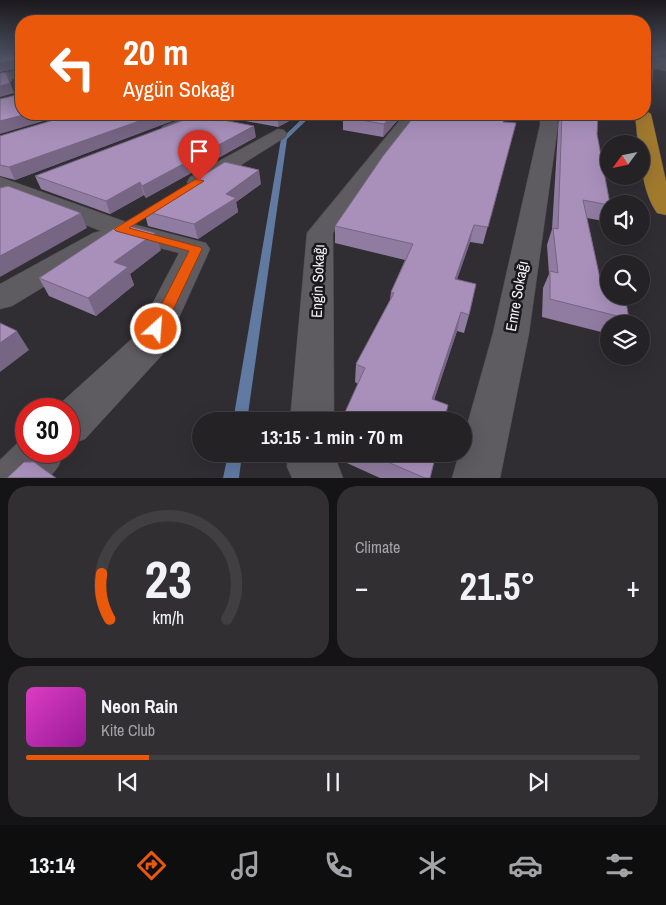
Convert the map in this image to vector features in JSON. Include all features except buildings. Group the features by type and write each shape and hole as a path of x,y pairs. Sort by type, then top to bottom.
{"highway":[{"path":"644,120 652,174 666,208"}],"street":[{"path":"0,78 15,74"},
{"path":"151,137 207,120"},
{"name":"Engin Sokağı","path":"312,412 320,233 409,120"},
{"name":"Emre Sokağı","path":"476,478 511,333 549,120"},
{"path":"178,194 278,134 251,129"},
{"path":"14,187 132,221 196,249 149,345 80,413"},
{"path":"0,298 132,221"},
{"path":"311,462 311,467 319,478"},
{"path":"16,478 30,463"}],"waterway":[{"path":"241,412 284,139 304,120"},
{"path":"231,478 234,462"}],"route":[{"path":"156,329 196,249 120,229 199,181"}]}
